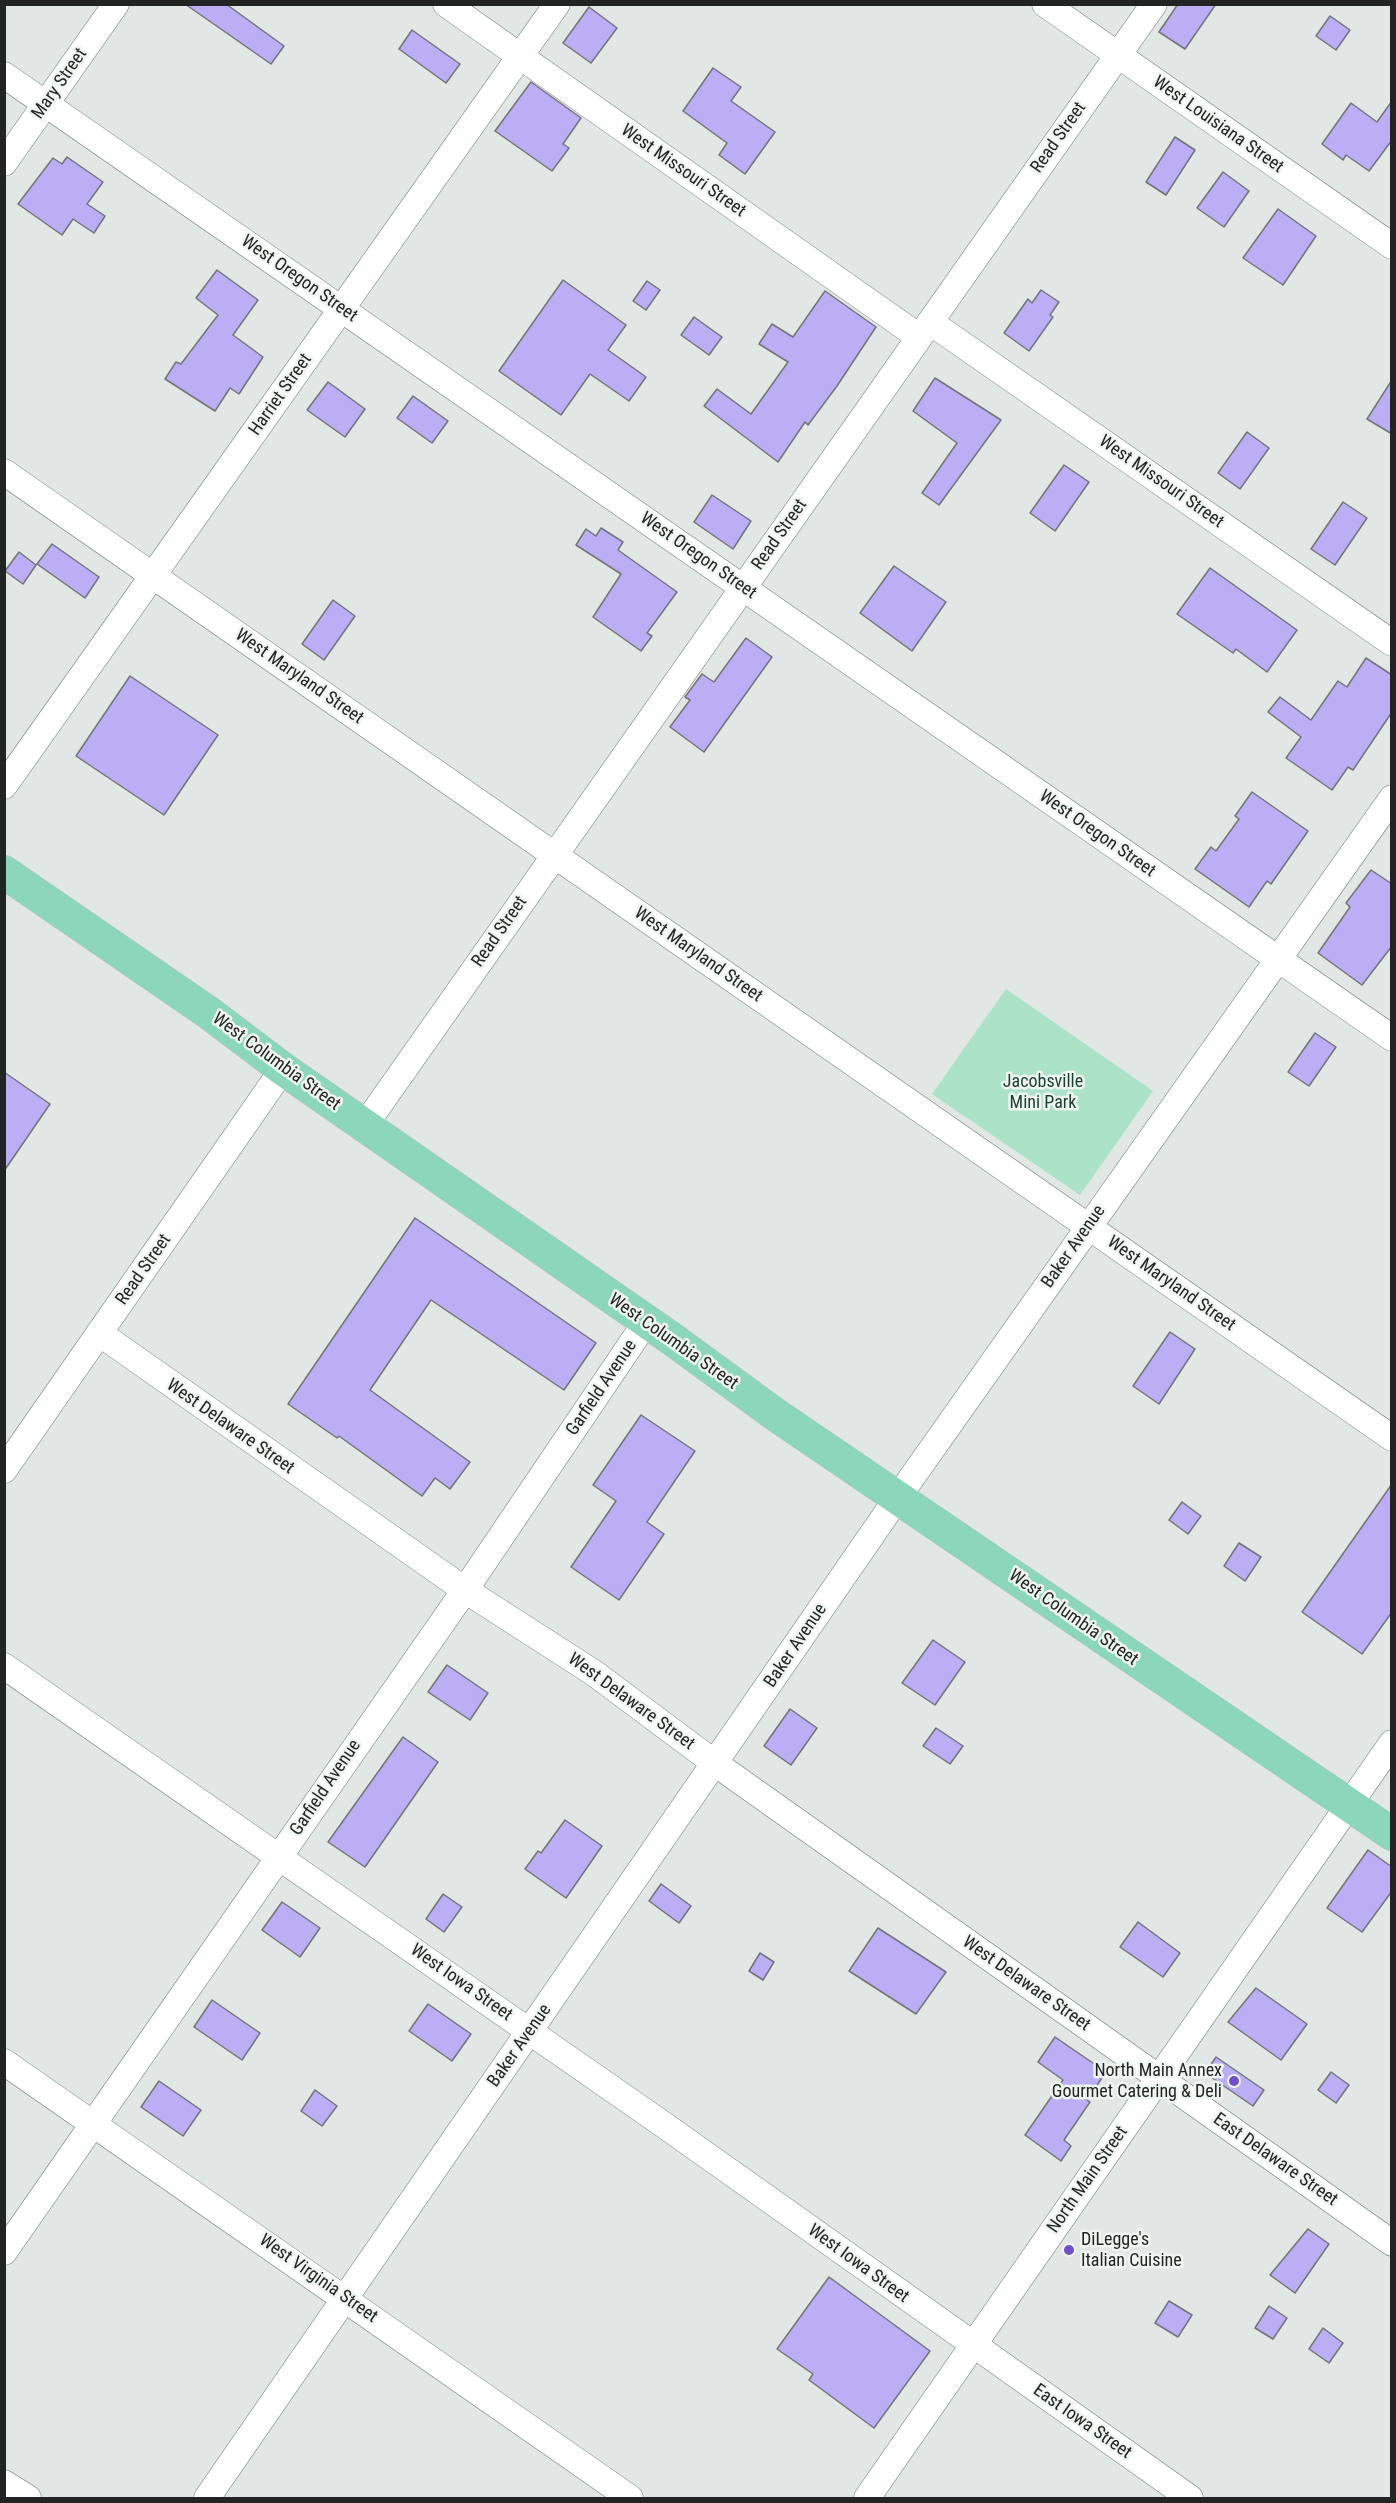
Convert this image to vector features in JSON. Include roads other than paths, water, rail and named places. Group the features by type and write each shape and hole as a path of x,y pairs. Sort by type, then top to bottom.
{"main road":[{"name":"West Columbia Street","path":"7,879 209,1013 283,1069 898,1497 1392,1834"}],"street":[{"name":"Mary Street","path":"4,163 116,4"},
{"name":"West Missouri Street","path":"446,4 1392,643"},
{"name":"Harriet Street","path":"4,786 557,4"},
{"name":"West Louisiana Street","path":"1045,4 1392,246"},
{"name":"Read Street","path":"364,1125 1154,4"},
{"name":"West Oregon Street","path":"4,75 1392,1038"},
{"name":"West Maryland Street","path":"4,472 1392,1438"},
{"name":"Baker Avenue","path":"207,2499 898,1497 1392,798"},
{"name":"Read Street","path":"4,1470 283,1069"},
{"name":"Garfield Avenue","path":"4,2252 465,1590 646,1322"},
{"name":"West Delaware Street","path":"99,1333 465,1590 594,1673 716,1764 1158,2077"},
{"name":"West Iowa Street","path":"4,1666 530,2031 973,2346"},
{"name":"North Main Street","path":"867,2499 1392,1743"},
{"name":"West Virginia Street","path":"4,2062 347,2299 630,2499"},
{"name":"East Delaware Street","path":"1158,2077 1392,2243"},
{"name":"East Iowa Street","path":"973,2346 1190,2499"},
{"path":"4,2482 28,2499"}],"place":[{"name":"North Main Annex Gourmet Catering & Deli","path":"1234,2081"},
{"name":"DiLegge's Italian Cuisine","path":"1069,2250"}],"park label":[{"name":"Jacobsville Mini Park","path":"1043,1092"}]}
